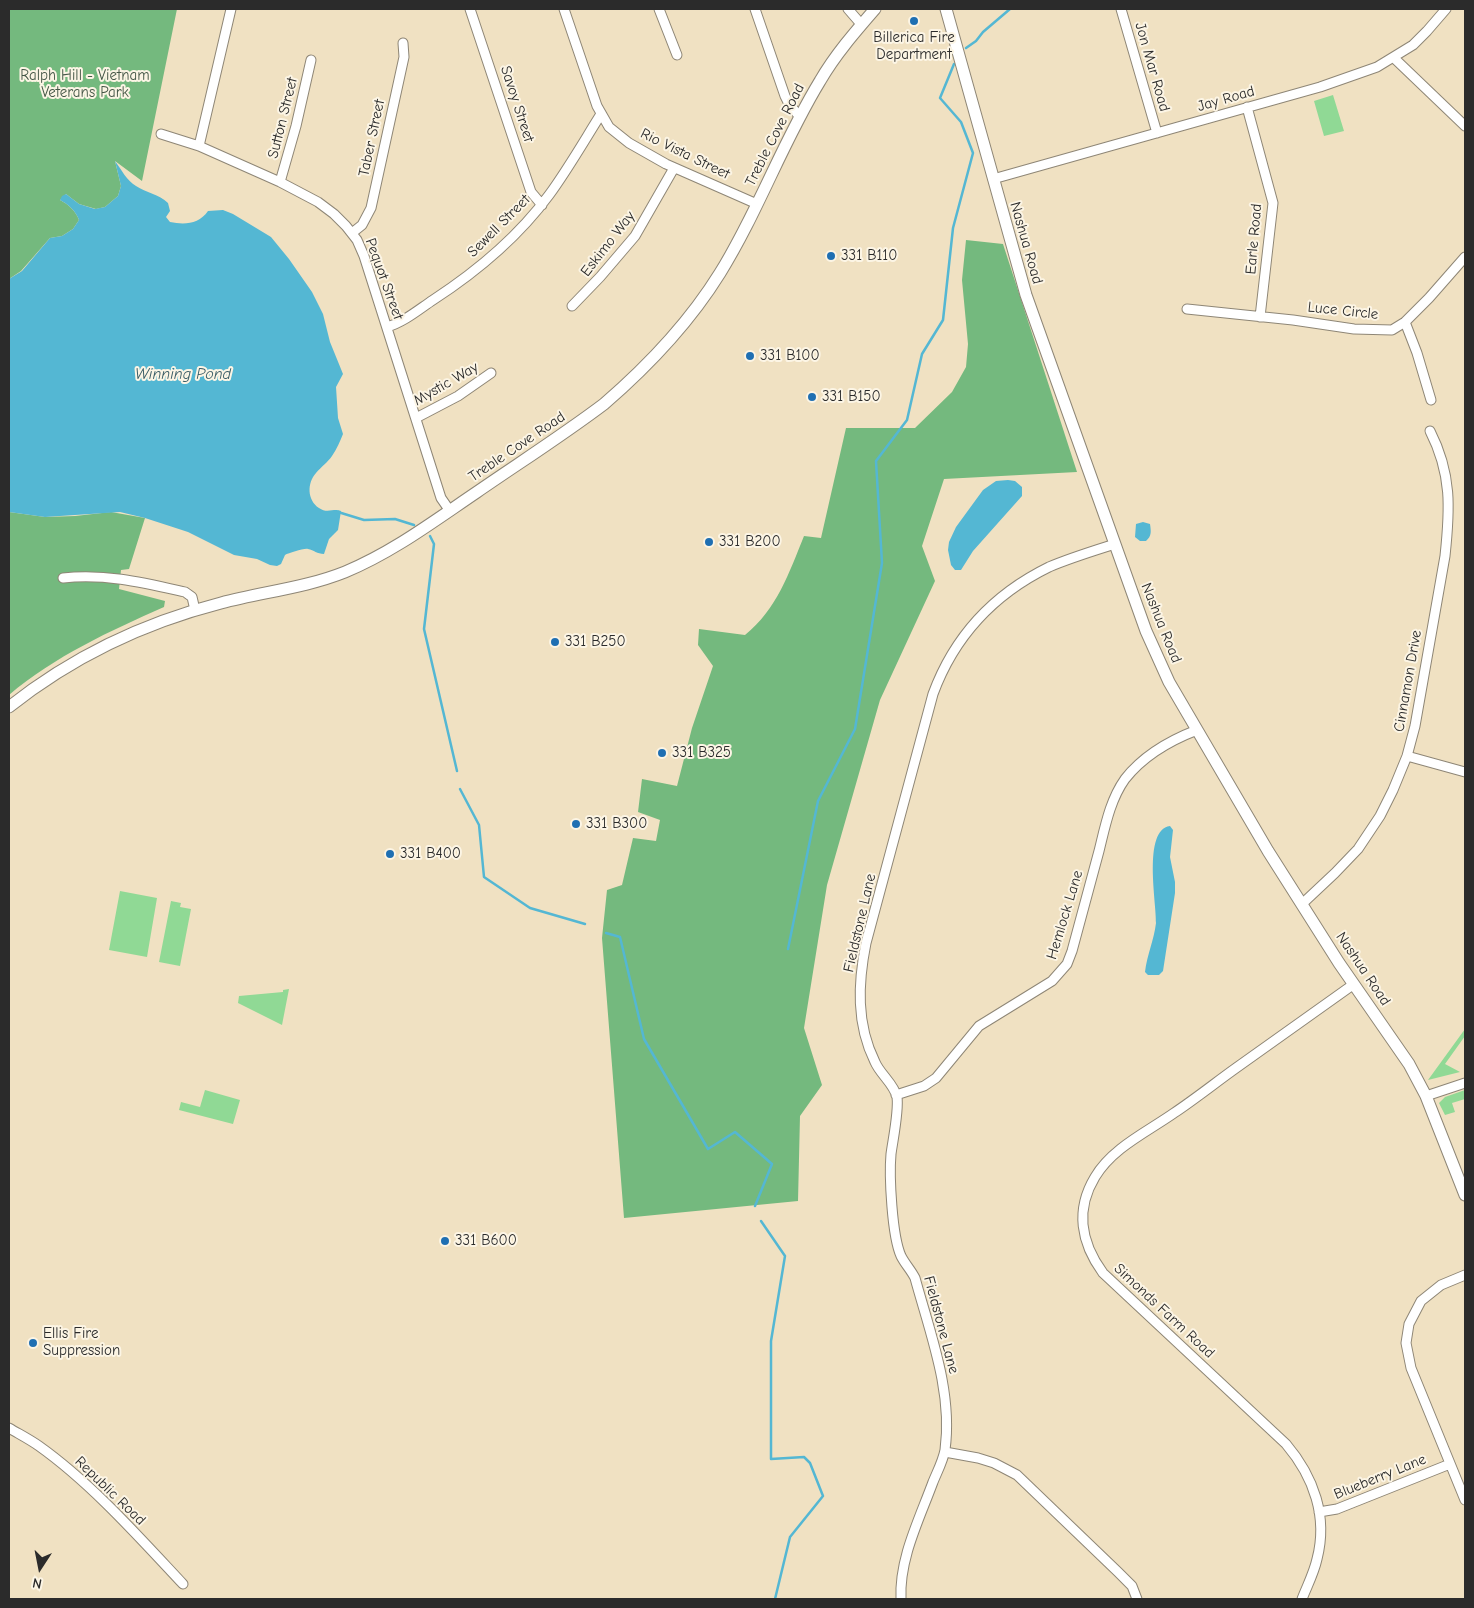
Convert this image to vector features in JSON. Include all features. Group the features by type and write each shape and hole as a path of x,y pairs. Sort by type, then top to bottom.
{"main road":[{"name":"Treble Cove Road","path":"9,706 48,678 96,650 141,628 195,610 332,577 389,551 591,414 642,369 700,303 730,256 800,117 827,70 875,9"},
{"name":"Nashua Road","path":"946,9 1026,295 1115,544 1161,666 1268,851 1354,984 1409,1064 1426,1096 1465,1195"}],"street":[{"path":"199,146 231,9"},
{"name":"Savoy Street","path":"470,9 531,192 542,205"},
{"name":"Rio Vista Street","path":"564,9 600,114 610,127 622,138 674,168 757,204"},
{"path":"659,9 677,55"},
{"path":"755,9 785,96 800,117"},
{"path":"848,9 862,24"},
{"name":"Jon Mar Road","path":"1121,9 1157,133"},
{"name":"Jay Road","path":"993,179 1347,78 1378,67 1394,58 1420,38 1446,9"},
{"name":"Taber Street","path":"352,233 362,224 371,208 404,56 404,43"},
{"path":"1394,58 1465,126"},
{"name":"Sutton Street","path":"280,182 296,126 311,60"},
{"name":"Earle Road","path":"1247,107 1273,203 1260,317"},
{"name":"Sewell Street","path":"387,327 402,321 462,280 502,247 542,205 561,179 600,114"},
{"name":"Pequot Street","path":"161,134 199,146 280,182 327,208 352,233 364,256 441,498 450,511"},
{"name":"Eskimo Way","path":"572,306 600,278 635,236 674,168"},
{"name":"Luce Circle","path":"1187,309 1354,329 1392,330 1405,322 1465,257"},
{"path":"1405,322 1417,353 1431,400"},
{"name":"Mystic Way","path":"416,418 452,399 491,374"},
{"name":"Cinnamon Drive","path":"1302,904 1335,874 1358,849 1380,816 1408,756 1445,556 1447,531 1448,506 1444,464 1440,448 1430,431"},
{"name":"Fieldstone Lane","path":"901,1599 900,1584 905,1558 945,1452 946,1416 944,1389 915,1278 902,1257 897,1244 890,1164 897,1109 896,1094 875,1063 863,1029 860,1004 862,968 870,928 929,709 938,681 950,656 966,633 987,610 1010,590 1051,567 1115,544"},
{"path":"63,578 76,576 118,578 185,592 192,597 195,610"},
{"name":"Hemlock Lane","path":"896,1094 924,1086 936,1078 979,1026 1057,977 1067,964 1072,951 1108,818 1121,786 1135,767 1145,759 1179,737 1197,730"},
{"path":"1408,756 1465,772"},
{"name":"Simonds Farm Road","path":"1302,1599 1313,1572 1321,1531 1320,1512 1310,1479 1286,1444 1103,1273 1094,1261 1087,1246 1083,1216 1087,1194 1093,1179 1117,1152 1175,1113 1354,984"},
{"path":"1426,1096 1465,1083"},
{"path":"1465,1274 1441,1285 1417,1306 1411,1318 1407,1336 1409,1362 1465,1500"},
{"name":"Republic Road","path":"9,1428 38,1445 69,1470 134,1532 182,1584"},
{"path":"945,1452 994,1463 1017,1475 1132,1586 1137,1599"},
{"name":"Blueberry Lane","path":"1320,1512 1335,1510 1450,1464"}],"green space":[{"name":"Ralph Hill - Vietnam Veterans Park","path":"9,9 177,9 142,181 115,161 121,186 118,196 105,207 96,209 79,204 66,194 60,200 71,208 79,220 73,229 62,236 50,238 21,271 9,279"},
{"path":"1333,95 1344,131 1324,136 1314,101"},
{"path":"966,240 1003,244 1077,472 944,479 922,546 935,581 880,700 827,885 804,1028 822,1085 800,1116 798,1201 624,1218 602,938 607,890 622,885 633,838 656,841 660,820 638,812 642,779 677,786 692,728 713,666 698,645 699,629 745,635 766,614 781,590 804,536 821,538 846,428 915,428 952,392 966,367 968,344 962,280"},
{"path":"9,512 45,517 111,512 145,518 129,569 121,570 119,589 165,601 164,607 103,635 64,656 9,695"},
{"path":"120,891 157,898 147,957 109,950"},
{"path":"171,901 181,903 180,907 191,909 180,966 159,962"},
{"path":"289,989 282,1025 238,1003 239,996 283,992 283,990"},
{"path":"1465,1029 1465,1036 1445,1064 1460,1072 1428,1080"},
{"path":"205,1090 240,1100 233,1124 179,1110 181,1102 200,1107"},
{"path":"1465,1090 1465,1099 1452,1103 1455,1112 1445,1115 1439,1103 1445,1097"}],"water":[{"name":"Winning Pond","path":"115,161 133,184 168,203 170,211 166,217 170,222 196,221 208,211 223,210 271,237 312,292 323,314 330,342 343,374 336,387 338,418 343,434 334,453 313,477 310,486 310,496 315,505 325,511 341,511 338,530 329,539 324,554 308,549 300,550 285,555 281,564 277,566 257,559 234,555 188,532 120,512 45,517 9,512 9,279 22,271 50,238 62,236 73,229 79,220 71,208 60,200 62,196 66,194 79,204 95,209 105,207 118,196 121,186"},
{"path":"996,481 1015,481 1022,487 1022,496 973,551 961,570 955,570 951,565 948,550 949,542 956,527 983,490"},
{"path":"1143,522 1150,524 1151,533 1146,541 1140,541 1135,537 1136,524"},
{"path":"1170,826 1173,830 1170,857 1175,882 1175,893 1163,971 1159,975 1148,975 1145,972 1156,923 1154,853 1156,840 1161,831"}],"waterway":[{"path":"966,48 1010,9"},
{"path":"788,949 818,801 855,729 882,563 876,461 907,420 922,354 943,320 953,228 973,153 961,122 940,98 954,64"},
{"path":"338,512 364,520 395,519 414,525"},
{"path":"430,536 434,544 424,629 457,771"},
{"path":"460,789 479,825 484,877 530,908 585,924"},
{"path":"606,933 620,937 644,1039 708,1149 735,1132 772,1164 755,1206"},
{"path":"761,1221 785,1256 771,1341 771,1459 804,1457 810,1463 823,1496 790,1537 775,1599"}],"place":[{"name":"Billerica Fire Department","path":"914,21"},
{"name":"331 B110","path":"831,256"},
{"name":"331 B100","path":"750,356"},
{"name":"331 B150","path":"812,397"},
{"name":"331 B200","path":"709,542"},
{"name":"331 B250","path":"555,642"},
{"name":"331 B325","path":"662,753"},
{"name":"331 B300","path":"576,824"},
{"name":"331 B400","path":"390,854"},
{"name":"331 B600","path":"445,1241"},
{"name":"Ellis Fire Suppression","path":"33,1343"}]}
